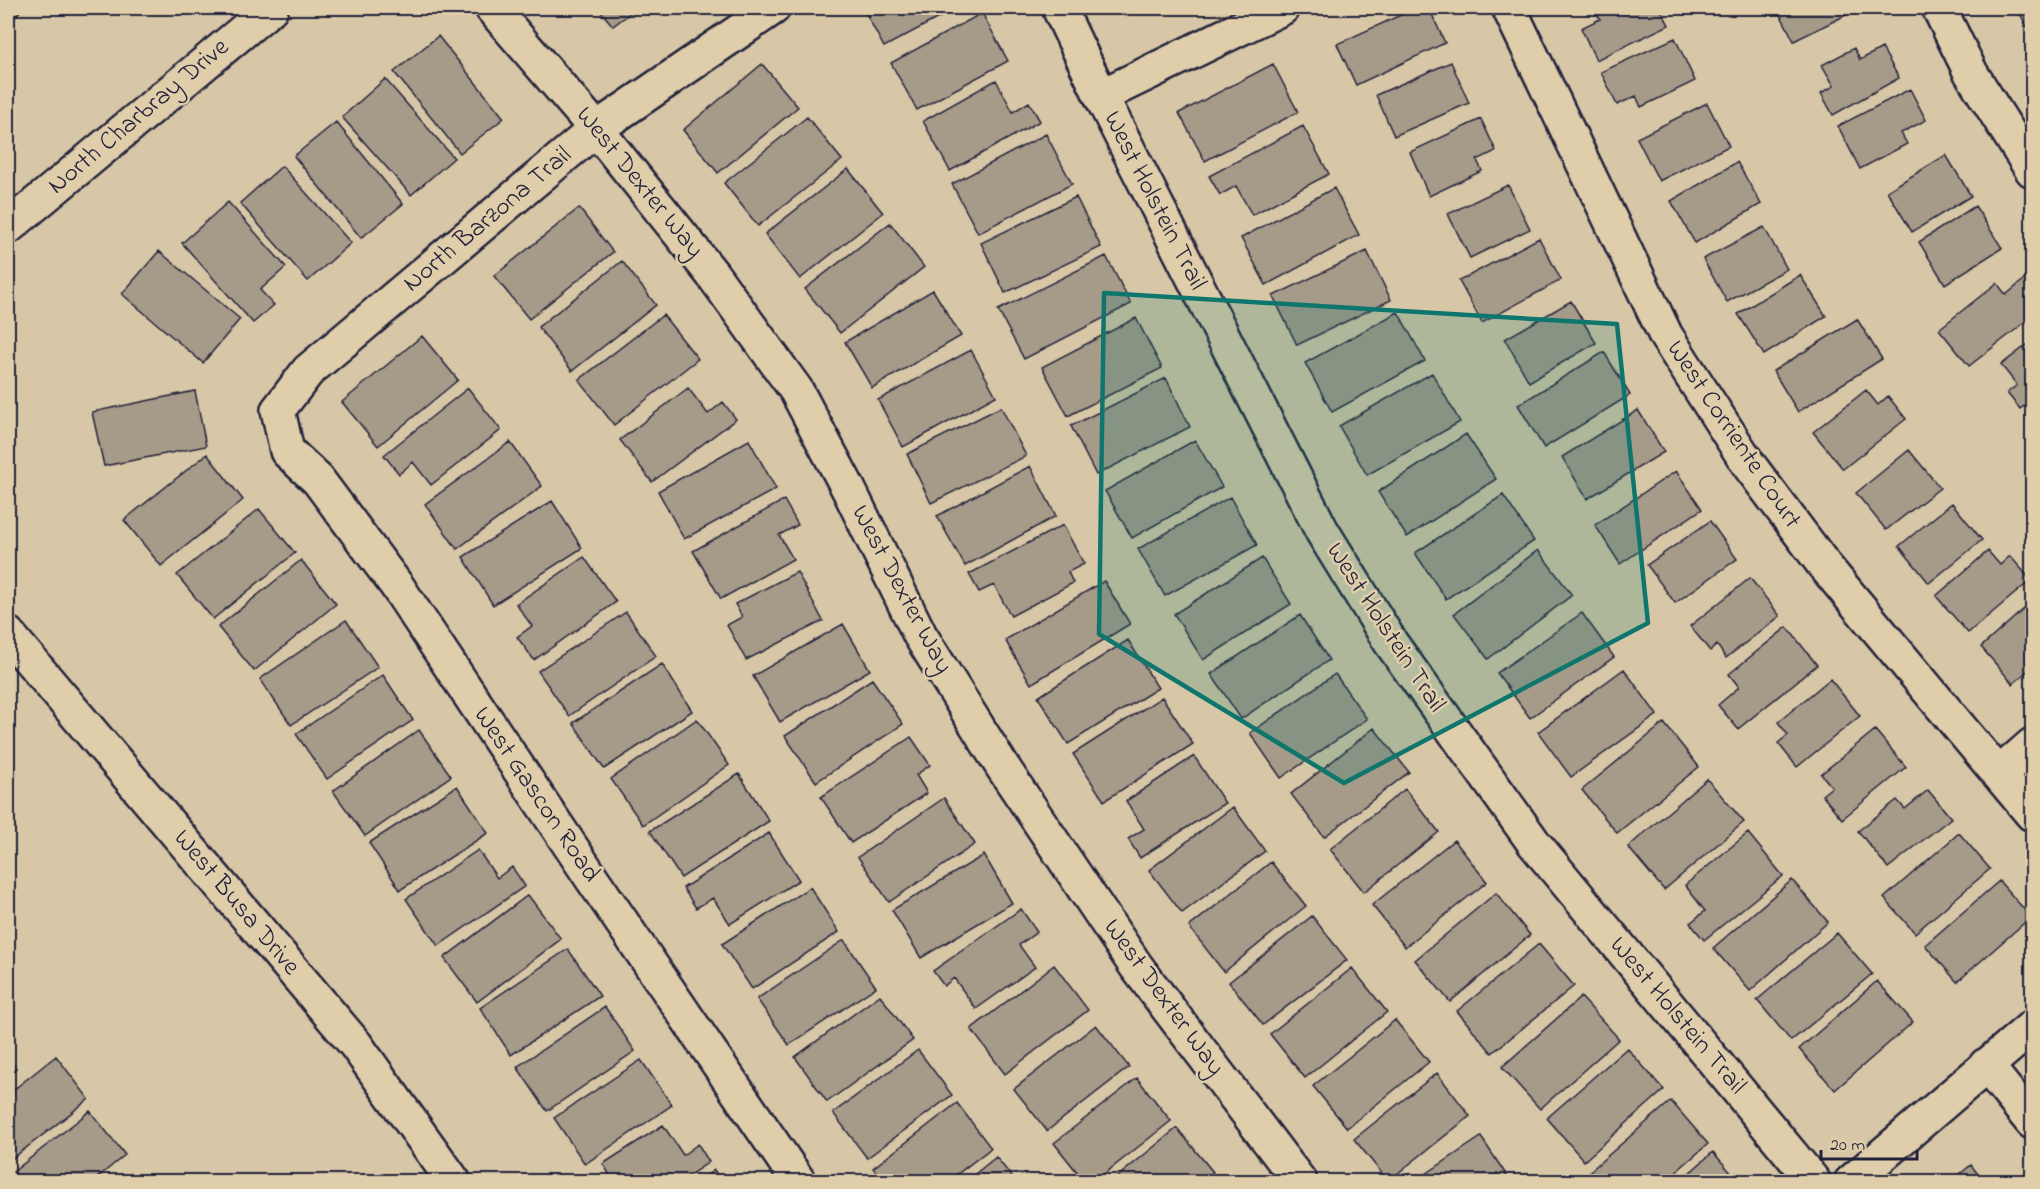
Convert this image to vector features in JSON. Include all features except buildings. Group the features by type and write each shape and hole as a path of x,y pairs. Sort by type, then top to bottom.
{"street":[{"name":"North Charbray Drive","path":"8,227 271,8"},
{"name":"West Dexter Way","path":"492,8 596,129 713,275 796,390 849,490 920,635 1002,766 1136,966 1300,1182"},
{"name":"North Barzona Trail","path":"278,410 308,371 596,129 773,8"},
{"name":"West Holstein Trail","path":"1059,8 1101,96 1322,531 1391,643 1534,843 1814,1182"},
{"path":"1101,96 1281,8"},
{"name":"West Corriente Court","path":"1509,8 1666,336 1749,465 1824,566 2032,814"},
{"path":"1939,8 1971,73 2032,170"},
{"name":"West Gascon Road","path":"278,410 287,451 318,480 397,586 591,877 799,1182"},
{"name":"West Busa Drive","path":"8,634 356,1045 454,1182"},
{"path":"1999,774 2032,745"},
{"path":"1851,1182 2032,1028"},
{"path":"1986,1065 2032,1122"}],"highlighted area":[{"path":"1104,293 1617,324 1648,623 1344,783 1099,634"}]}
